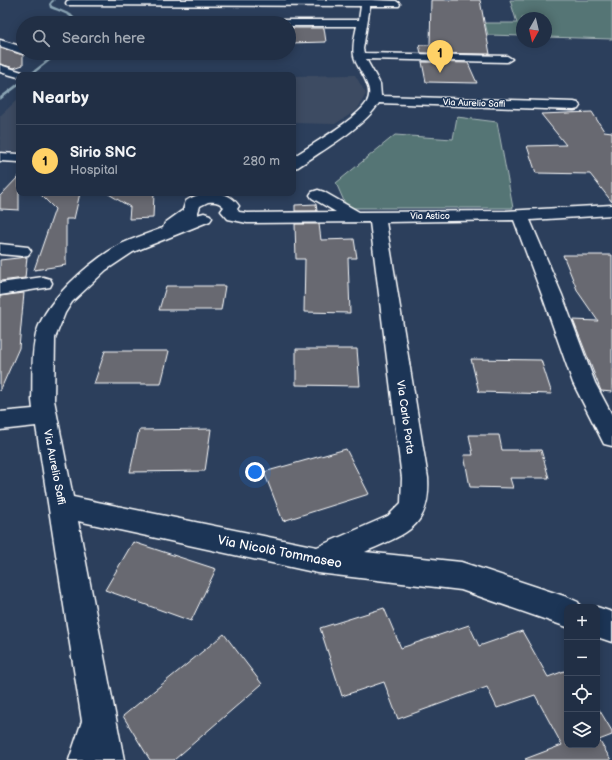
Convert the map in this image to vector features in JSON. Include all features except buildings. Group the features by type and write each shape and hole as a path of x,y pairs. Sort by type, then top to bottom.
{"street":[{"path":"367,2 370,20"},
{"path":"296,162 361,116 371,106 374,99 374,86 359,56 358,49 370,20 385,2"},
{"path":"70,3 188,4 385,2 396,4"},
{"path":"296,21 370,20"},
{"path":"0,44 16,49"},
{"path":"359,56 507,59"},
{"path":"0,68 16,73"},
{"name":"Via Aurelio Saffi","path":"374,99 574,106"},
{"path":"0,156 16,158"},
{"path":"318,195 355,217"},
{"name":"Via Aurelio Saffi","path":"106,760 63,506 43,400 45,338 55,313 65,298 78,285 112,257 127,248 166,232 198,209 201,199 220,201 234,196"},
{"name":"Via Aurelio Saffi","path":"198,209 224,215 220,201"},
{"name":"Via Astico","path":"220,201 234,216 247,218 520,216 612,210"},
{"name":"Via Astico","path":"198,209 238,220 247,218"},
{"name":"Via Carlo Porta","path":"318,560 398,524 408,517 414,506 416,494 415,478 377,216"},
{"path":"520,216 552,295 584,383 612,437"},
{"path":"0,249 22,251"},
{"path":"0,289 43,283"},
{"path":"0,421 46,416"},
{"name":"Via Nicolò Tommaseo","path":"63,506 318,560 461,576 564,611"},
{"path":"600,623 612,627"},
{"path":"87,760 99,720"}],"shaded area":[{"path":"355,75 366,94 357,110 335,124 296,123 296,76"},
{"path":"16,101 16,152 0,151 0,116"}],"green space":[{"path":"510,0 612,0 612,39 552,37 552,12 516,12 516,20"},
{"path":"485,23 516,23 516,36 488,35"},
{"path":"457,117 497,122 513,208 347,208 336,183 395,135 453,139"}],"waterway":[{"path":"54,0 50,4 51,7 72,16"},
{"path":"34,72 49,60"},
{"path":"0,99 16,86"}],"place":[{"name":"Sirio SNC","path":"440,73"}]}
